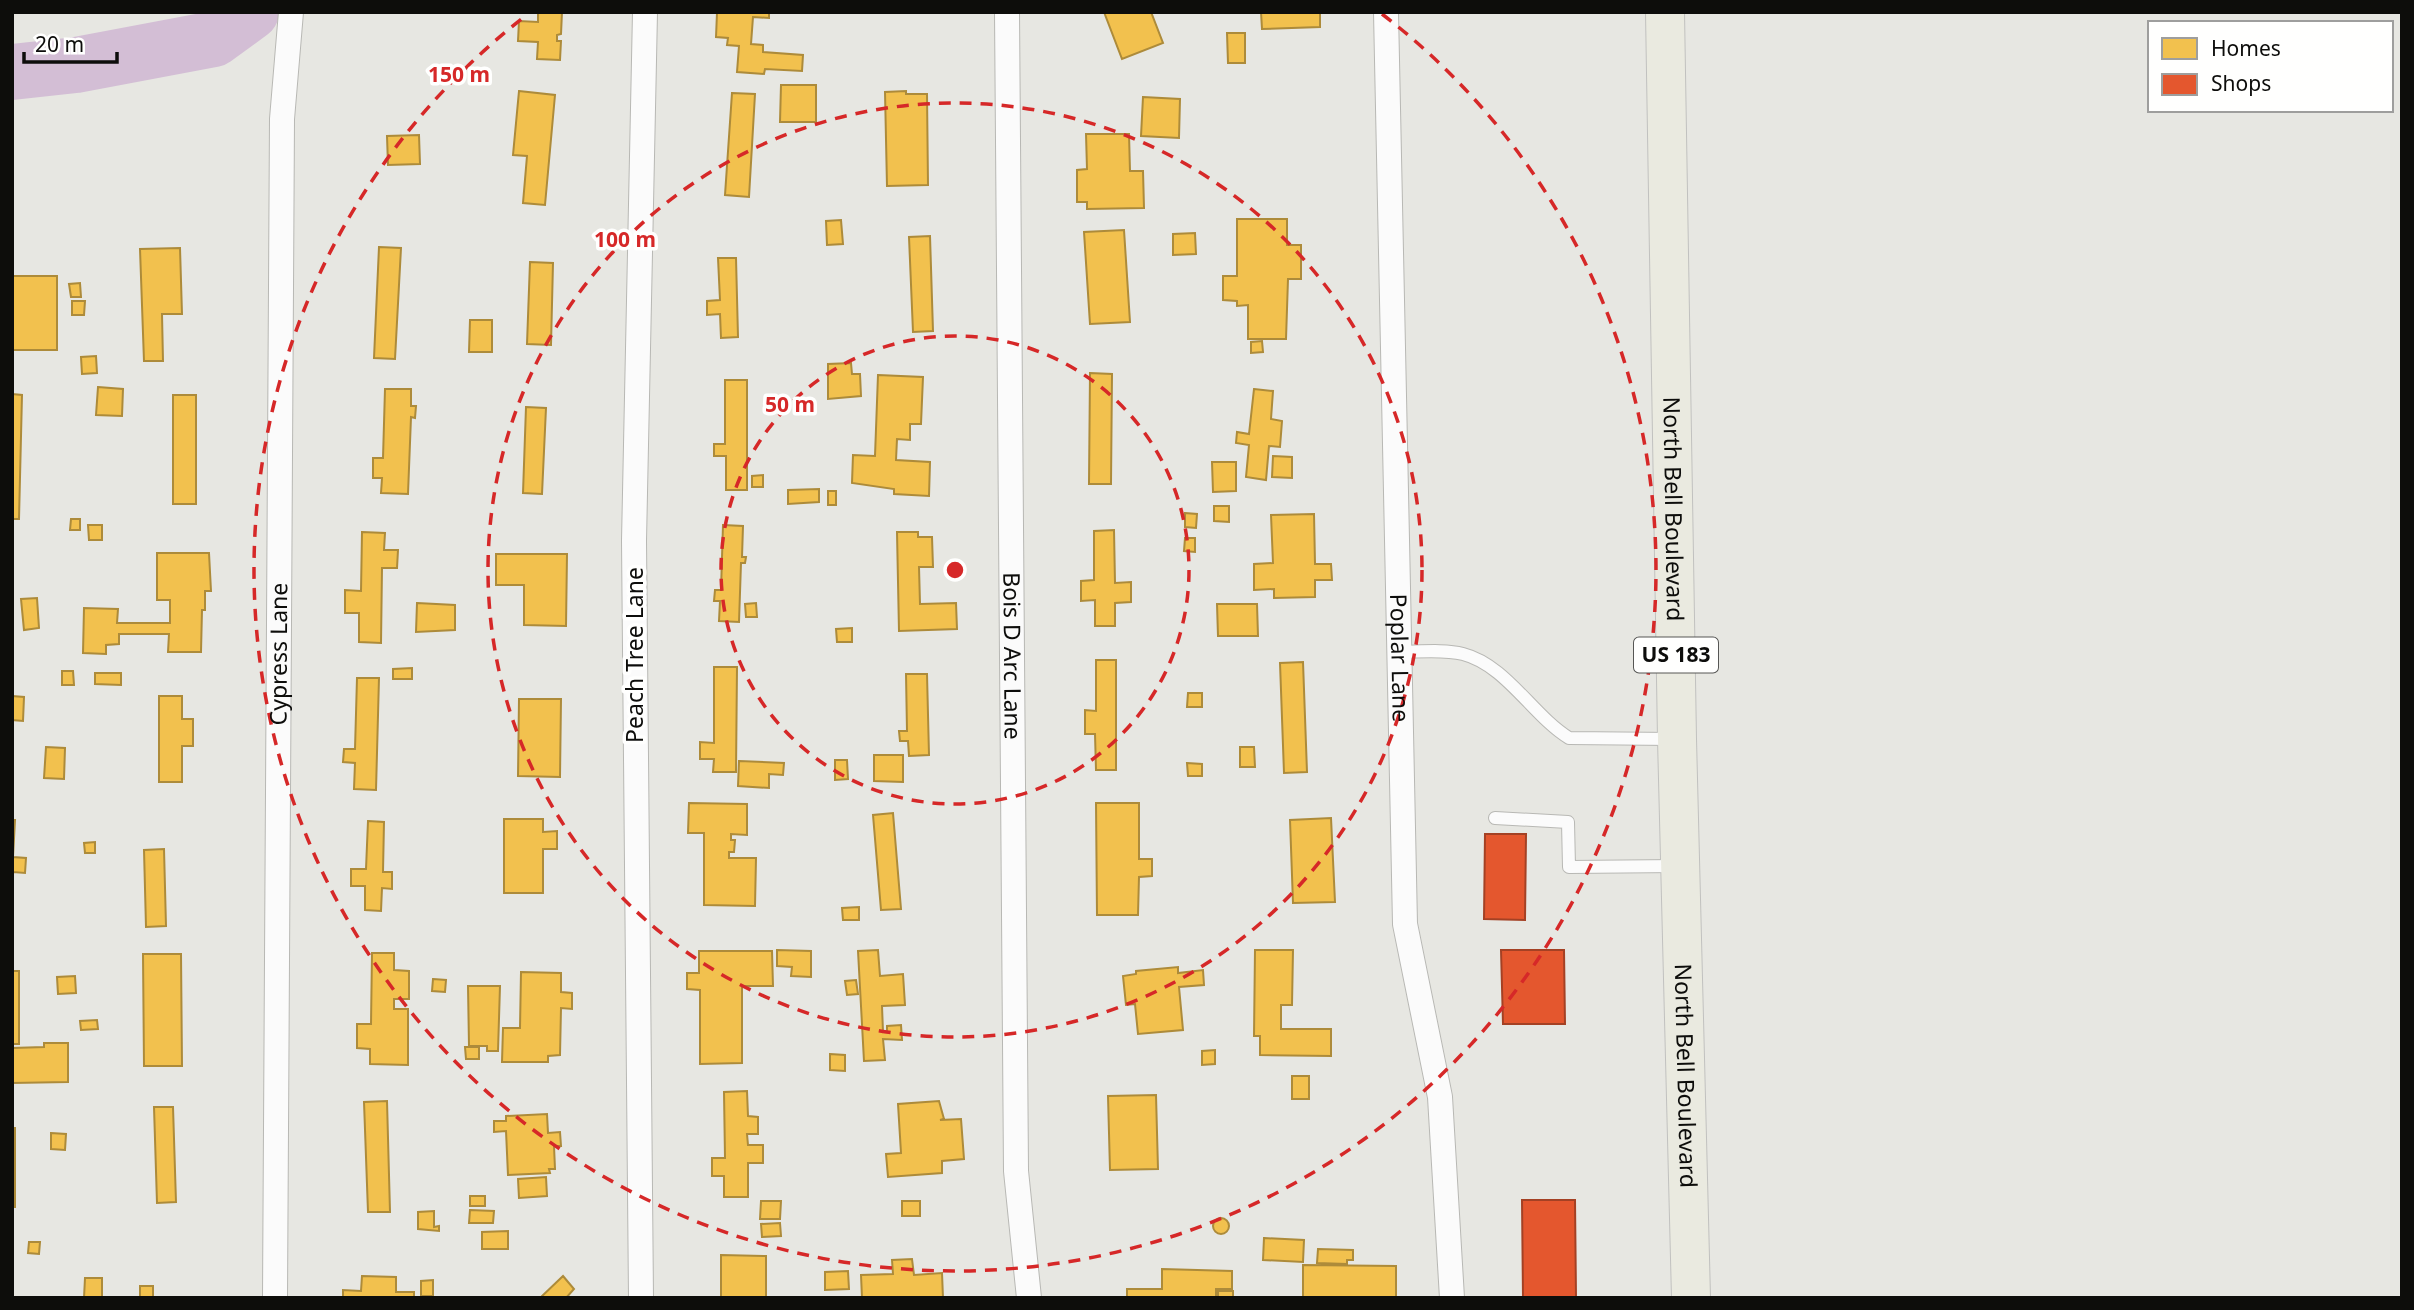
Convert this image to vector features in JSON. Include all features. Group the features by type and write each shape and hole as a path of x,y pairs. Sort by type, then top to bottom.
{"main road":[{"name":"North Bell Boulevard","path":"1665,12 1677,739 1691,1298"}],"street":[{"name":"Cypress Lane","path":"275,1298 282,119 291,12"},
{"name":"Peach Tree Lane","path":"640,1298 634,541 645,12"},
{"name":"Bois D Arc Lane","path":"1007,12 1016,1171 1029,1298"},
{"name":"Poplar Lane","path":"1387,12 1405,925 1440,1097 1452,1298"}],"lane":[{"path":"1398,652 1463,654 1470,657 1507,681 1555,730 1569,738 1677,739"},
{"path":"1495,818 1568,822 1569,867 1680,866"}],"building: Homes":[{"path":"538,12 562,12 561,34 557,35 557,41 561,41 560,60 537,59 538,42 518,41 519,21 538,22"},
{"path":"769,12 769,18 753,17 751,44 763,45 763,52 803,55 802,71 765,69 764,74 737,72 739,46 727,45 728,38 716,37 717,13"},
{"path":"1104,12 1151,12 1163,43 1122,59"},
{"path":"1261,12 1320,12 1320,27 1262,29"},
{"path":"1227,33 1245,33 1245,63 1228,63"},
{"path":"781,85 816,85 816,122 780,122"},
{"path":"519,91 555,95 545,205 523,203 527,156 513,155"},
{"path":"906,91 906,94 927,94 928,185 887,186 885,92"},
{"path":"732,93 755,94 749,197 725,195"},
{"path":"1143,97 1180,99 1179,138 1141,136"},
{"path":"1086,134 1129,134 1130,171 1143,171 1144,208 1087,209 1087,202 1077,202 1077,170 1087,169"},
{"path":"419,135 420,164 388,165 387,136"},
{"path":"1237,219 1287,219 1287,245 1301,245 1301,279 1288,279 1286,339 1248,339 1248,305 1237,306 1237,301 1223,300 1223,276 1237,276"},
{"path":"841,220 843,244 827,245 826,221"},
{"path":"1124,230 1130,322 1090,324 1084,232"},
{"path":"1195,233 1196,254 1173,255 1173,234"},
{"path":"930,236 933,331 913,332 909,237"},
{"path":"379,247 401,248 395,359 374,358"},
{"path":"180,248 182,314 162,314 163,361 144,361 140,249"},
{"path":"718,258 736,258 738,337 721,338 720,314 707,315 707,301 720,300"},
{"path":"530,262 553,263 551,345 527,344"},
{"path":"12,276 57,276 57,350 12,350"},
{"path":"80,283 81,297 71,297 69,284"},
{"path":"72,301 85,301 84,315 72,315"},
{"path":"470,320 492,320 492,352 469,352"},
{"path":"1262,341 1263,352 1251,353 1251,342"},
{"path":"96,356 97,373 82,374 81,357"},
{"path":"851,363 852,374 860,374 861,396 828,399 828,364"},
{"path":"1090,373 1112,374 1111,484 1089,484"},
{"path":"878,375 923,377 921,424 910,424 910,440 897,439 896,460 930,462 929,496 894,494 894,489 852,483 853,455 875,456"},
{"path":"725,380 747,380 747,490 726,490 726,456 714,456 714,444 725,444"},
{"path":"98,387 123,389 122,416 96,415"},
{"path":"385,389 411,389 411,406 416,406 415,418 411,417 408,494 381,493 382,478 373,478 373,458 383,458"},
{"path":"1254,389 1273,391 1271,419 1282,421 1280,447 1269,446 1266,480 1246,477 1249,445 1236,443 1237,432 1249,434"},
{"path":"12,394 22,395 19,519 12,519"},
{"path":"173,395 196,395 196,504 173,504"},
{"path":"526,407 546,408 542,494 523,493"},
{"path":"1273,456 1292,457 1292,478 1272,477"},
{"path":"1212,462 1236,462 1236,491 1213,492"},
{"path":"763,475 763,487 752,487 752,476"},
{"path":"819,489 819,502 788,504 788,490"},
{"path":"828,491 836,491 836,505 828,505"},
{"path":"1214,506 1229,506 1229,522 1214,521"},
{"path":"1185,513 1197,514 1196,528 1185,527"},
{"path":"1314,514 1315,564 1331,564 1332,580 1315,580 1315,597 1274,598 1274,589 1254,590 1254,564 1273,563 1271,515"},
{"path":"71,519 80,519 80,530 70,530"},
{"path":"88,525 102,525 102,540 89,540"},
{"path":"723,525 743,526 742,557 746,557 745,563 741,563 739,622 719,621 720,601 714,601 715,590 721,590"},
{"path":"1114,530 1115,583 1131,582 1131,602 1115,603 1115,626 1095,626 1095,600 1081,601 1081,581 1094,580 1094,531"},
{"path":"362,532 385,533 384,550 398,550 397,568 382,568 381,643 359,642 359,613 345,613 345,590 361,591"},
{"path":"897,532 918,532 918,537 932,537 933,567 919,567 920,604 956,603 957,629 899,631"},
{"path":"1185,538 1195,538 1195,552 1184,551"},
{"path":"157,553 209,553 211,591 205,591 201,652 168,652 169,634 119,634 119,644 106,645 106,654 83,653 84,608 118,609 117,623 170,623 170,600 157,600"},
{"path":"496,554 567,554 566,626 524,625 524,585 496,585"},
{"path":"37,598 39,628 24,630 21,599"},
{"path":"417,603 455,605 455,630 416,632"},
{"path":"756,603 757,617 746,617 745,604"},
{"path":"1217,604 1257,604 1258,636 1218,636"},
{"path":"852,628 852,642 837,642 836,629"},
{"path":"1096,660 1116,660 1116,770 1096,770 1095,734 1085,734 1085,710 1096,711"},
{"path":"1303,662 1307,772 1284,773 1280,663"},
{"path":"714,667 737,667 736,772 713,772 714,759 700,759 700,742 714,743"},
{"path":"412,668 412,679 393,679 393,669"},
{"path":"62,671 73,671 74,685 62,685"},
{"path":"95,673 121,673 121,685 95,684"},
{"path":"906,674 927,674 929,755 909,756 908,741 900,741 899,731 907,731"},
{"path":"357,678 379,678 376,790 354,789 355,763 343,762 344,749 355,749"},
{"path":"1188,693 1202,693 1202,707 1187,707"},
{"path":"12,696 24,697 23,721 12,720"},
{"path":"159,696 182,696 182,719 193,719 193,746 182,746 182,782 159,782"},
{"path":"519,699 561,699 560,777 518,776"},
{"path":"46,747 65,748 64,779 44,778"},
{"path":"1240,747 1254,747 1255,767 1240,767"},
{"path":"874,755 903,755 903,782 874,781"},
{"path":"835,760 847,760 848,779 835,780"},
{"path":"739,761 784,763 783,775 769,774 769,788 738,786"},
{"path":"1187,763 1202,764 1202,776 1188,776"},
{"path":"689,803 747,804 747,835 731,834 731,840 735,840 734,852 729,852 729,858 756,858 755,906 704,905 704,833 688,833"},
{"path":"1096,803 1139,803 1139,859 1152,859 1152,876 1139,877 1138,915 1097,915"},
{"path":"893,813 901,909 881,910 873,815"},
{"path":"1331,818 1335,902 1293,903 1290,820"},
{"path":"504,819 543,819 543,832 557,831 557,849 543,849 543,893 504,893"},
{"path":"12,820 15,820 13,857 26,858 25,873 13,872 12,888"},
{"path":"368,821 384,822 383,872 392,872 392,889 382,888 381,911 365,910 365,886 351,886 351,869 366,869"},
{"path":"95,842 95,853 85,853 84,843"},
{"path":"164,849 166,926 146,927 144,850"},
{"path":"859,907 859,920 843,920 842,908"},
{"path":"777,950 811,951 811,977 791,976 792,967 777,966"},
{"path":"878,950 880,976 903,974 905,1005 882,1006 883,1032 887,1031 887,1026 901,1025 902,1040 883,1039 885,1060 864,1061 858,951"},
{"path":"1255,950 1293,950 1292,1005 1281,1005 1281,1029 1331,1029 1331,1056 1260,1055 1260,1036 1254,1036"},
{"path":"699,951 772,951 773,986 742,986 742,1063 700,1064 700,990 687,989 687,973 699,973"},
{"path":"372,953 394,953 394,970 409,971 409,999 394,999 394,1009 408,1009 408,1065 370,1064 370,1049 357,1048 357,1024 371,1024"},
{"path":"143,954 181,954 182,1066 144,1066"},
{"path":"1178,967 1178,973 1203,970 1204,985 1179,987 1183,1030 1138,1034 1135,1004 1126,1005 1123,976 1136,974 1136,971"},
{"path":"12,971 19,971 19,1044 12,1044"},
{"path":"521,972 561,973 561,992 572,993 572,1009 561,1008 560,1055 548,1056 548,1062 502,1062 503,1028 520,1028"},
{"path":"75,976 76,993 58,994 57,977"},
{"path":"433,979 446,980 445,992 432,991"},
{"path":"856,980 858,994 847,995 845,981"},
{"path":"468,986 500,986 498,1051 487,1051 487,1046 469,1046"},
{"path":"97,1020 98,1029 81,1030 80,1021"},
{"path":"44,1043 68,1043 68,1082 12,1083 12,1048 44,1047"},
{"path":"465,1047 479,1047 479,1059 466,1059"},
{"path":"1215,1050 1215,1064 1202,1065 1202,1051"},
{"path":"830,1054 845,1055 845,1071 830,1070"},
{"path":"1292,1076 1309,1076 1309,1099 1292,1099"},
{"path":"747,1091 748,1116 758,1117 758,1134 747,1134 748,1145 763,1145 763,1163 748,1163 748,1197 724,1197 724,1176 712,1176 712,1158 725,1158 724,1092"},
{"path":"1156,1095 1158,1169 1110,1170 1108,1096"},
{"path":"387,1101 390,1212 368,1212 364,1102"},
{"path":"939,1101 944,1119 940,1120 961,1119 964,1159 942,1161 942,1173 888,1177 886,1154 901,1153 898,1104"},
{"path":"154,1107 173,1107 176,1202 157,1203"},
{"path":"547,1114 548,1133 560,1132 561,1146 554,1146 555,1169 549,1169 550,1173 508,1175 506,1131 494,1132 494,1121 506,1121 506,1116"},
{"path":"12,1128 15,1128 15,1207 12,1207"},
{"path":"51,1133 66,1134 65,1150 51,1149"},
{"path":"546,1177 547,1196 519,1198 518,1179"},
{"path":"470,1196 485,1196 485,1206 470,1206"},
{"path":"761,1201 781,1201 780,1219 760,1219"},
{"path":"902,1201 920,1201 920,1216 902,1216"},
{"path":"470,1210 494,1211 493,1223 469,1223"},
{"path":"434,1211 434,1227 439,1226 439,1231 418,1229 418,1212"},
{"path":"1218,1218 1224,1218 1229,1226 1227,1232 1218,1234 1213,1229 1213,1223"},
{"path":"780,1223 781,1236 762,1237 761,1224"},
{"path":"508,1231 508,1249 482,1249 482,1232"},
{"path":"1264,1238 1304,1240 1303,1262 1263,1260"},
{"path":"29,1242 40,1242 39,1254 28,1253"},
{"path":"1318,1249 1353,1250 1353,1260 1347,1260 1347,1264 1317,1263"},
{"path":"721,1255 766,1256 766,1298 721,1298"},
{"path":"912,1259 914,1275 942,1273 943,1298 862,1298 861,1275 893,1274 892,1260"},
{"path":"1303,1265 1396,1266 1396,1298 1303,1298"},
{"path":"1162,1269 1232,1271 1232,1289 1216,1289 1216,1298 1127,1298 1127,1289 1162,1289"},
{"path":"848,1271 849,1289 825,1290 825,1272"},
{"path":"362,1276 396,1277 396,1292 414,1292 414,1298 343,1298 343,1290 361,1291"},
{"path":"563,1276 574,1289 566,1298 540,1298"},
{"path":"85,1278 102,1278 102,1298 84,1298"},
{"path":"433,1280 433,1296 421,1296 421,1281"},
{"path":"140,1286 153,1286 153,1298 140,1298"},
{"path":"1218,1291 1233,1291 1233,1298 1218,1298"}],"building: Shops":[{"path":"1485,834 1526,834 1525,920 1484,919"},
{"path":"1501,950 1564,950 1565,1024 1503,1024"},
{"path":"1522,1200 1575,1200 1576,1298 1523,1298"}],"waterway":[{"path":"12,72 76,65 214,39 251,12"}]}
